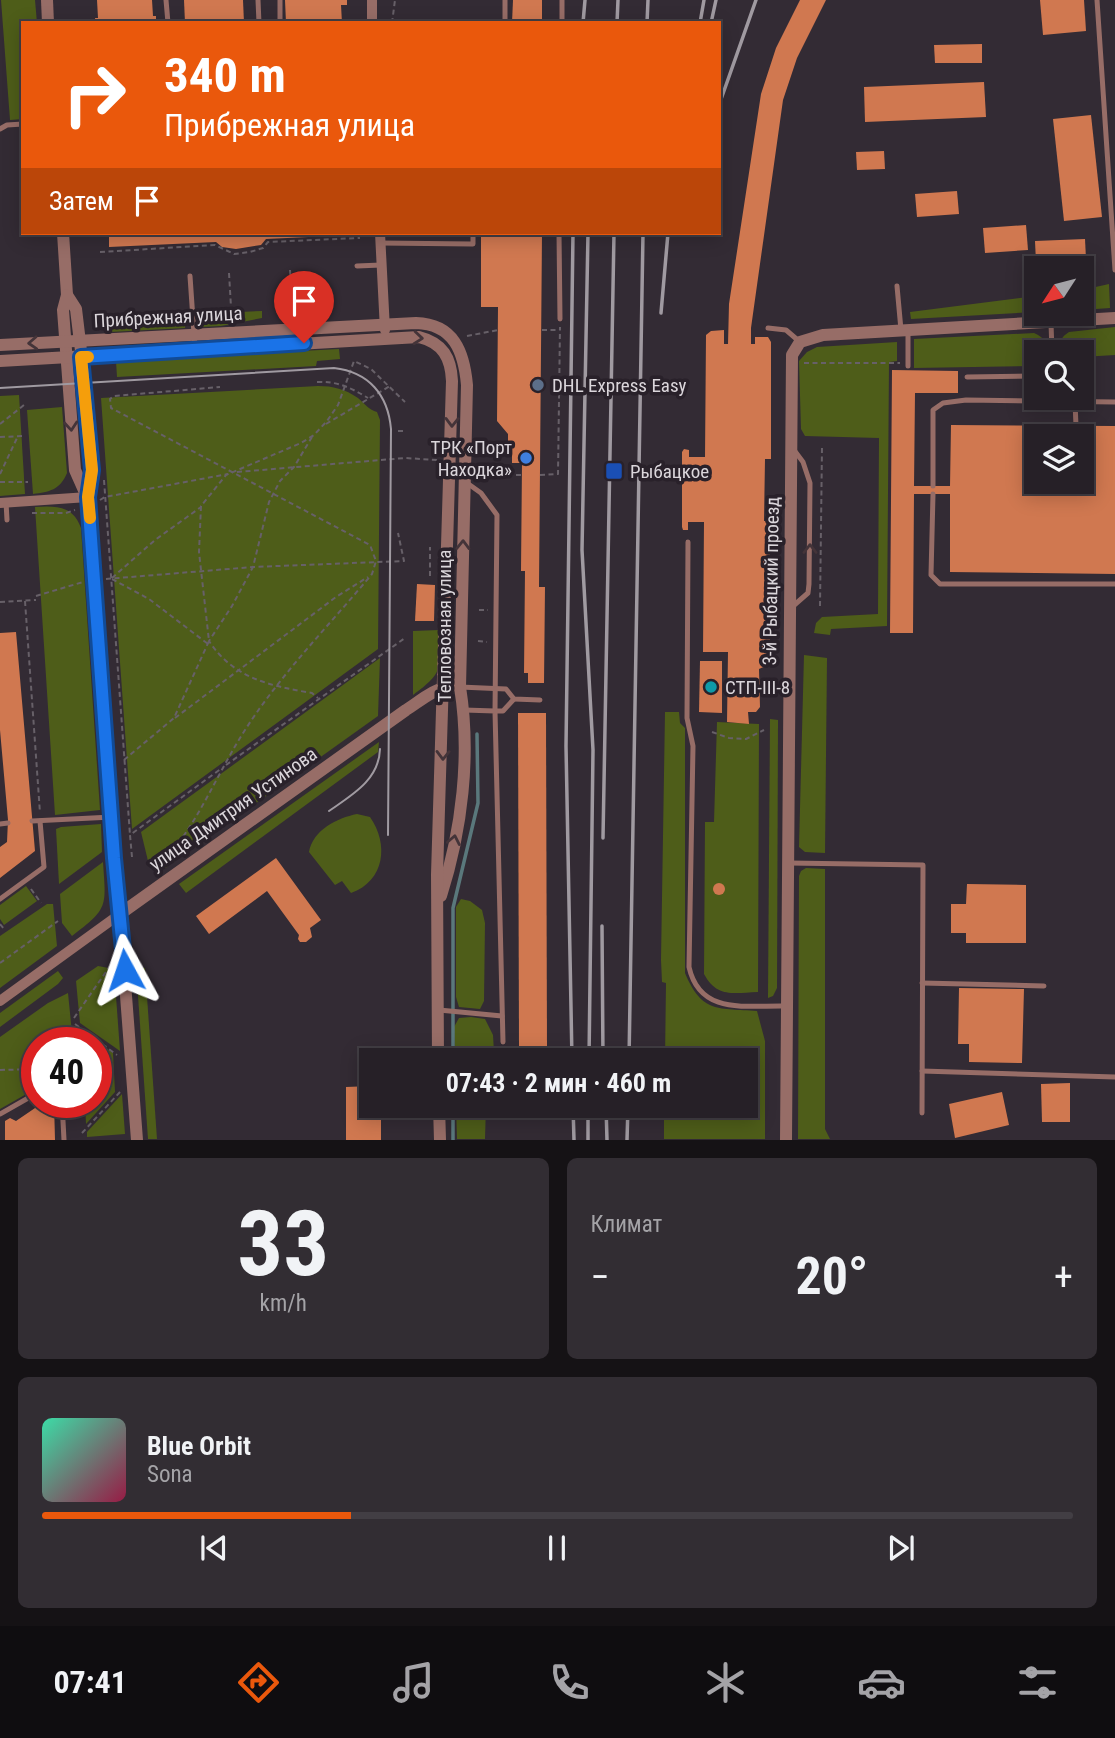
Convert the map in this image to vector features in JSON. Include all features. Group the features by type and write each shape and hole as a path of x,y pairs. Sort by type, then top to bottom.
{"street":[{"path":"47,0 48,21"},
{"path":"372,0 372,21"},
{"path":"63,235 67,295 63,310 75,470 88,497"},
{"path":"380,238 385,339"},
{"path":"67,295 76,309 92,470 88,497 137,1139"},
{"path":"1094,319 1115,318"},
{"name":"Прибрежная улица","path":"0,361 81,357 195,342 428,323 439,328 456,344"},
{"path":"800,342 822,335 1024,323"},
{"name":"Прибрежная улица","path":"0,345 65,341 195,342 419,337 440,346 446,355"},
{"name":"3-й Рыбацкий проезд","path":"786,1139 790,363 800,342"},
{"name":"Тепловозная улица","path":"438,906 447,879 464,780 464,710 460,687 467,385 463,356 456,344"},
{"name":"Тепловозная улица","path":"439,1048 443,1010 438,906 453,382 452,368 446,355"},
{"path":"3,502 88,497"},
{"path":"445,687 460,687"},
{"name":"улица Дмитрия Устинова","path":"0,1001 406,710 445,687"},
{"path":"439,1118 440,1139"}],"lane":[{"path":"166,0 168,21"},
{"path":"258,0 259,21"},
{"path":"280,0 280,21"},
{"path":"505,0 505,21"},
{"path":"562,0 562,21"},
{"path":"1097,0 1115,270"},
{"path":"0,129 7,125 21,124"},
{"path":"380,238 473,244 473,235"},
{"path":"559,235 560,319"},
{"path":"357,266 381,265"},
{"path":"190,276 195,342"},
{"path":"897,286 908,364"},
{"path":"768,328 786,330 800,342"},
{"path":"967,377 1024,376"},
{"path":"933,486 933,410 943,403 966,400 1024,401"},
{"path":"1094,402 1115,402"},
{"path":"790,609 808,593 810,584 810,482 803,462 791,446"},
{"path":"464,481 481,493 497,515 495,711 503,1042"},
{"path":"933,494 932,575 940,584 1115,584"},
{"path":"3,502 7,520"},
{"path":"688,542 687,718 692,746 689,967 692,981 709,1000 723,1004 786,1006"},
{"path":"460,687 506,689 514,699 540,700"},
{"path":"464,710 503,711 514,699"},
{"path":"32,821 111,817"},
{"path":"0,899 44,867 40,821"},
{"path":"0,824 8,823"},
{"path":"787,863 923,865 922,1113"},
{"path":"922,983 1044,986"},
{"path":"443,1010 502,1016"},
{"path":"922,1071 1115,1077"},
{"path":"0,1114 21,1102"},
{"path":"63,1118 64,1139"}],"path":[{"path":"392,21 395,0"},
{"path":"100,252 215,246 234,254 263,248 268,242 360,238"},
{"path":"290,270 292,304"},
{"path":"229,273 231,307"},
{"path":"540,475 558,474 560,319"},
{"path":"467,336 498,330"},
{"path":"542,330 560,330"},
{"path":"174,718 209,642 253,567 265,513 273,494 338,405 354,361 370,369 405,401"},
{"path":"803,363 908,364"},
{"path":"317,382 332,381 346,385 369,399"},
{"path":"322,427 390,385"},
{"path":"156,869 192,822 240,737 277,686 372,574 376,561 370,545 111,408 110,399 114,396 220,387"},
{"path":"0,424 24,405"},
{"path":"398,431 405,431"},
{"path":"111,579 155,540 201,506 226,475 314,435"},
{"path":"0,474 18,436"},
{"path":"0,437 25,436"},
{"path":"820,606 822,447"},
{"path":"105,497 234,472 405,458 438,460"},
{"path":"103,470 132,857"},
{"path":"482,475 522,475"},
{"path":"0,482 28,482"},
{"path":"201,506 200,571 209,642"},
{"path":"111,579 253,567 404,561 398,533"},
{"path":"430,547 430,576"},
{"path":"124,760 238,670 336,597 372,574"},
{"path":"111,579 149,599 209,642 220,658 238,670 266,684 312,693 318,698"},
{"path":"36,596 84,582"},
{"path":"0,602 36,600"},
{"path":"25,601 40,821"},
{"path":"130,835 405,638"},
{"path":"712,732 729,738 746,739 764,730"},
{"path":"24,881 41,902"},
{"path":"0,963 58,921"},
{"path":"0,924 4,929"},
{"path":"74,1018 110,966"},
{"path":"75,1024 117,1054"},
{"path":"0,1070 21,1069"},
{"path":"82,1133 120,1092"}],"green space":[{"path":"1,0 35,0 37,21 21,21 21,119 10,120"},
{"path":"1109,284 1110,308 1094,309 1094,287"},
{"path":"1024,298 1024,313 911,319 910,312"},
{"path":"262,311 262,318 200,327 196,314"},
{"path":"187,315 185,328 110,332 110,319"},
{"path":"1115,327 1115,355 1094,356 1094,340 1061,340 1069,332"},
{"path":"1034,333 1044,340 1024,340 1024,366 914,368 914,339"},
{"path":"897,342 897,361 889,362 887,626 831,629 830,635 814,633 816,623 822,617 878,614 879,438 805,436 801,429 799,361 807,352 817,347"},
{"path":"339,349 340,359 317,361 316,366 117,377 116,361"},
{"path":"318,386 339,389 353,395 377,412 380,420 378,649 132,829 101,398"},
{"path":"19,395 25,494 0,496 0,396"},
{"path":"62,407 67,473 53,489 33,494 27,410"},
{"path":"35,507 56,507 68,511 78,520 81,528 100,810 55,815"},
{"path":"439,630 439,661 436,674 413,695 413,631"},
{"path":"804,655 827,658 825,853 805,852 799,847"},
{"path":"380,658 378,716 161,871 148,861 141,832"},
{"path":"665,712 679,712 680,723 685,728 685,973 691,986 705,1002 722,1008 757,1011 765,1041 765,1139 664,1139 664,1118 758,1118 758,1048 665,1048 666,983 662,982"},
{"path":"770,719 778,720 777,988 773,996 768,998"},
{"path":"717,722 759,724 758,992 720,991 704,974 705,822 714,822"},
{"path":"379,742 378,752 186,893 179,884"},
{"path":"357,814 370,817 380,839 381,850 377,871 371,880 351,893 342,881 335,885 309,852 315,837 327,826"},
{"path":"101,824 102,852 59,884 56,829"},
{"path":"103,862 103,905 93,919 72,936 62,923 60,894"},
{"path":"806,868 825,869 825,1129 830,1139 798,1139 799,876"},
{"path":"26,886 37,901 4,925 0,919 0,905"},
{"path":"461,899 470,901 482,910 485,923 484,1001 480,1009 459,1007 456,997 456,907"},
{"path":"47,904 53,904 57,946 0,988 0,936"},
{"path":"98,966 114,969 120,1051 112,1045 112,1027 86,1027 80,1023 76,981"},
{"path":"136,967 145,968 157,1139 148,1139"},
{"path":"58,971 63,978 58,984 0,1027 0,1013"},
{"path":"68,993 71,1027 21,1027 21,1097 0,1109 0,1037 48,1003"},
{"path":"459,1018 485,1019 493,1035 494,1048 455,1048 454,1027"},
{"path":"112,1052 113,1053 115,1092 112,1095"},
{"path":"122,1094 125,1134 87,1137 87,1132 100,1118 112,1118 112,1105"},
{"path":"456,1118 486,1118 485,1139 457,1139"}],"building":[{"path":"97,0 152,0 156,21 96,21 95,18 98,18"},
{"path":"184,0 243,0 244,21 185,21"},
{"path":"285,0 347,0 347,5 341,5 342,21 286,21"},
{"path":"513,0 542,0 542,21 512,21"},
{"path":"800,0 826,0 797,58 783,100 751,328 751,344 755,344 755,337 768,337 771,342 771,459 765,459 764,521 770,521 770,664 759,669 760,707 756,712 748,712 749,724 727,722 728,652 703,652 704,522 688,522 688,530 683,530 682,527 682,452 684,449 689,450 689,457 705,457 706,335 711,331 724,330 724,344 728,344 729,304 761,94 776,48"},
{"path":"1040,0 1084,0 1086,31 1043,35"},
{"path":"982,44 982,63 935,63 934,45"},
{"path":"984,82 986,117 865,122 864,87"},
{"path":"1091,115 1102,217 1064,221 1053,119"},
{"path":"884,151 885,169 857,170 856,152"},
{"path":"957,191 959,214 917,217 915,194"},
{"path":"1026,225 1028,250 985,253 983,228"},
{"path":"109,235 351,235 266,239 261,245 236,249 222,247 216,242 109,247"},
{"name":"ТРК «Порт Находка»","path":"481,235 542,235 539,587 545,587 544,683 528,683 528,673 524,673 522,463 512,463 512,453 508,453 508,434 497,421 498,307 481,307"},
{"path":"1085,239 1086,256 1036,256 1035,241"},
{"path":"892,370 958,371 958,393 915,393 914,486 950,486 951,425 1024,425 1024,494 1094,494 1094,426 1115,426 1115,574 950,572 950,494 914,494 913,633 890,633"},
{"path":"417,584 435,585 434,621 415,621"},
{"path":"16,632 35,851 0,878 0,847 7,842 8,820 0,730 0,633"},
{"name":"СТП-III-8","path":"700,661 722,661 722,713 699,712"},
{"path":"518,713 546,713 547,1048 519,1048"},
{"path":"276,858 321,920 310,928 312,937 306,942 300,942 299,935 267,891 209,934 196,916"},
{"path":"719,883 725,889 719,895 713,889"},
{"path":"967,884 1026,885 1026,943 966,943 966,933 951,933 951,904 966,904"},
{"path":"959,988 1024,989 1022,1063 969,1062 969,1044 958,1044"},
{"path":"1070,1083 1070,1122 1042,1122 1041,1084"},
{"path":"359,1086 359,1118 381,1118 381,1140 346,1140 346,1087"},
{"path":"1002,1092 1009,1125 955,1138 949,1104"},
{"path":"10,1118 16,1121 21,1118 54,1118 55,1140 5,1140 5,1121"}],"waterway":[{"path":"453,1048 453,908 478,803 477,734"},
{"path":"453,1118 453,1140"}],"tram line":[{"path":"0,388 334,368 357,374 374,387 386,406 391,429 388,835"},
{"path":"329,811 363,786 375,770 380,749"}],"railway":[{"path":"583,21 585,0"},
{"path":"617,21 618,0"},
{"path":"647,21 648,0"},
{"path":"700,21 704,0"},
{"path":"711,21 716,0"},
{"path":"721,99 756,0"},
{"path":"572,1048 566,746 573,235"},
{"path":"588,235 582,550 593,750 589,1048"},
{"path":"603,838 614,235"},
{"path":"629,1048 643,235"},
{"path":"661,313 668,235"},
{"path":"602,926 603,1048"},
{"path":"573,1118 574,1140"},
{"path":"588,1118 588,1140"},
{"path":"606,1118 607,1140"},
{"path":"627,1140 628,1118"}],"slow traffic":[{"path":"88,357 81,357 92,470 88,497 90,518"}],"place":[{"name":"DHL Express Easy","path":"538,385"},
{"name":"ТРК «Порт Находка»","path":"526,458"},
{"name":"Рыбацкое","path":"614,471"},
{"name":"СТП-III-8","path":"711,687"}],"route":[{"path":"125,970 114,858 88,497 92,470 81,357 304,343"}]}
